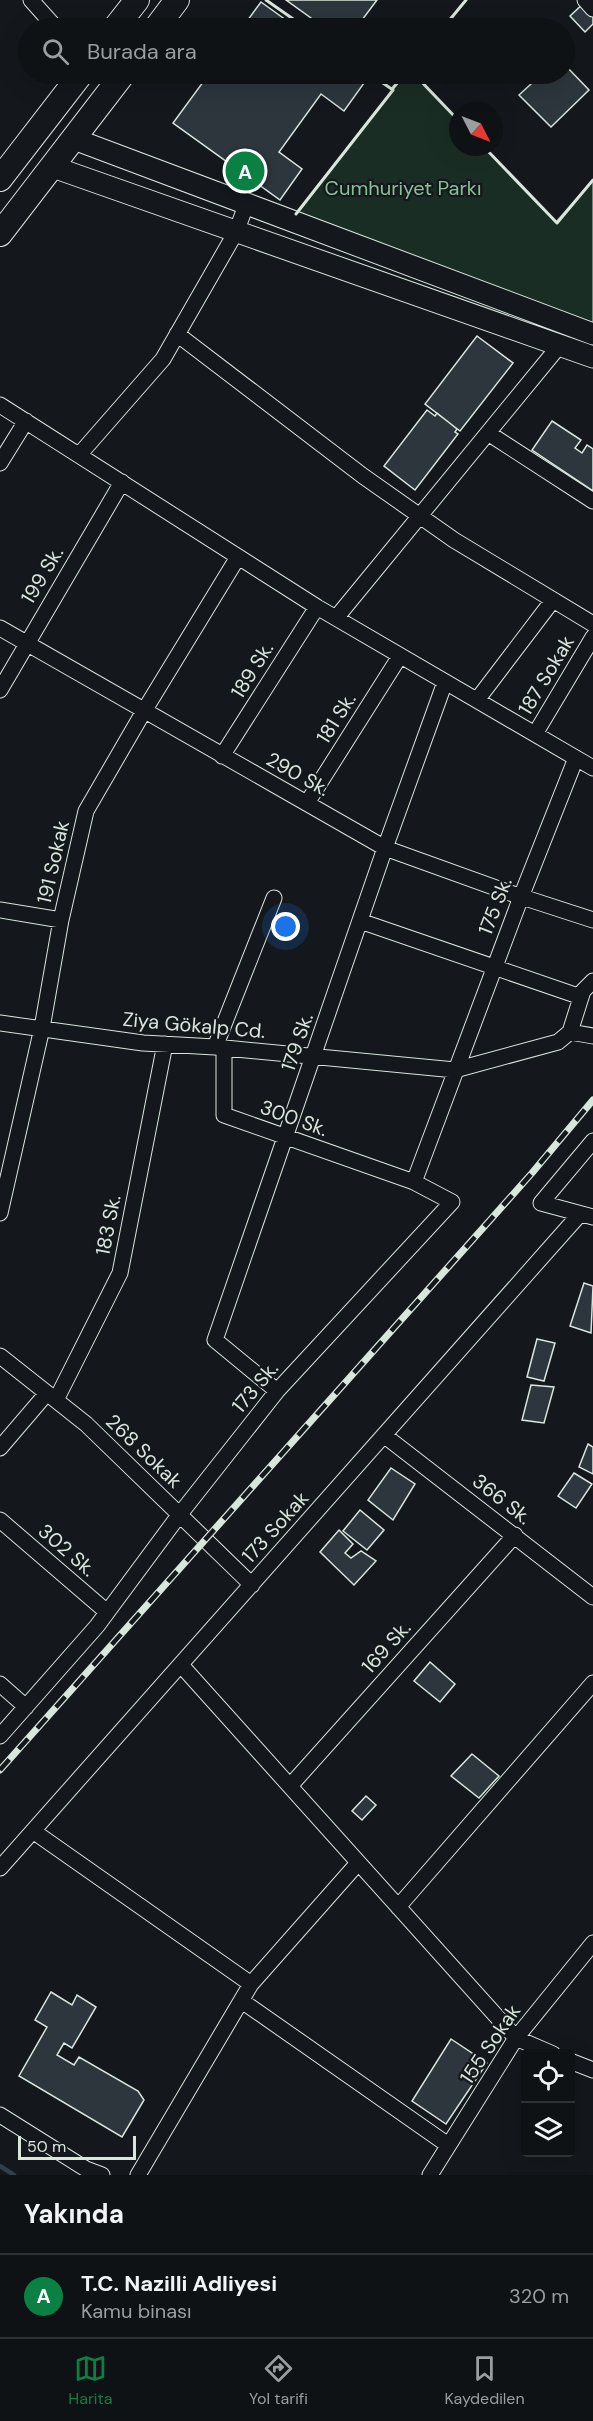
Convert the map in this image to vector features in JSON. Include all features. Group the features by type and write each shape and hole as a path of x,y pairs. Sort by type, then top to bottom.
{"highway":[{"path":"123,18 137,0"},
{"path":"164,18 177,0"},
{"path":"0,179 73,84"},
{"path":"0,234 115,84"}],"main road":[{"path":"74,139 593,334"},
{"path":"53,167 593,357"}],"street":[{"path":"31,0 47,18"},
{"path":"585,0 593,9"},
{"path":"78,455 163,359 236,232 247,203"},
{"path":"177,334 363,476 454,540 593,624"},
{"path":"336,618 560,345"},
{"path":"0,405 317,607 593,768"},
{"path":"0,463 26,421"},
{"path":"488,434 593,501"},
{"name":"199 Sk.","path":"0,690 122,482"},
{"name":"191 Sokak","path":"0,1213 42,1028 61,920 86,811 238,557"},
{"path":"477,700 553,600"},
{"name":"189 Sk.","path":"222,756 317,607"},
{"name":"290 Sk.","path":"0,628 385,848 521,897 593,920"},
{"name":"187 Sokak","path":"535,734 593,637"},
{"name":"181 Sk.","path":"307,803 400,656"},
{"name":"179 Sk.","path":"277,1391 215,1340 385,848 445,682"},
{"name":"175 Sk.","path":"455,1070 576,758"},
{"name":"300 Sk.","path":"274,898 219,1047 224,1115 414,1182"},
{"path":"0,910 61,920"},
{"path":"360,921 581,998"},
{"path":"593,981 583,991 570,1032 593,1036"},
{"name":"Ziya Gökalp Cd.","path":"0,1023 165,1044 219,1047 455,1070 558,1042 570,1032"},
{"name":"183 Sk.","path":"0,1448 51,1397 120,1273 165,1044"},
{"path":"414,1182 455,1070"},
{"path":"586,1215 541,1203 593,1141"},
{"name":"173 Sk.","path":"0,1736 107,1612 277,1391 452,1202 414,1182"},
{"name":"173 Sokak","path":"0,1868 385,1436 586,1215"},
{"name":"268 Sokak","path":"0,1356 86,1424 252,1585"},
{"name":"366 Sk.","path":"385,1436 593,1597"},
{"name":"302 Sk.","path":"0,1520 107,1612"},
{"name":"169 Sk.","path":"290,1786 515,1535"},
{"path":"181,1665 516,2038 541,2049"},
{"path":"398,1907 593,1683"},
{"path":"0,1684 26,1707"},
{"path":"33,1831 251,1984"},
{"path":"138,2175 251,1984 358,1863"},
{"name":"155 Sokak","path":"430,2175 516,2038 593,1943"},
{"path":"242,2001 448,2145"},
{"path":"575,2063 593,2070"},
{"path":"0,2115 86,2169 102,2175"}],"green space":[{"name":"Cumhuriyet Parkı","path":"397,84 424,84 449,111 449,156 493,156 556,222 593,180 593,334 291,220"}],"building":[{"path":"286,0 377,0 364,18 311,18"},
{"path":"586,1 593,9 593,24 585,32 575,21 575,18 570,16"},
{"path":"261,2 283,18 249,18"},
{"path":"575,75 589,90 551,127 519,95 531,84 575,84"},
{"path":"202,84 363,84 344,111 321,94 279,152 302,169 280,200 173,123"},
{"path":"477,336 513,363 460,431 425,404"},
{"path":"427,410 435,416 437,413 457,429 455,432 458,434 415,490 384,466"},
{"path":"552,421 581,440 575,448 582,453 587,445 593,449 593,491 532,450"},
{"path":"584,1283 593,1286 591,1333 570,1326"},
{"path":"537,1339 555,1343 544,1381 527,1377"},
{"path":"531,1385 554,1387 544,1423 522,1420"},
{"path":"588,1444 593,1447 593,1474 579,1467"},
{"path":"391,1468 415,1484 393,1520 368,1500"},
{"path":"574,1473 592,1484 576,1508 558,1496"},
{"path":"360,1510 384,1530 367,1550 343,1531"},
{"path":"339,1530 353,1544 345,1553 351,1558 361,1551 376,1561 354,1585 320,1552"},
{"path":"430,1662 455,1684 440,1702 414,1681"},
{"path":"472,1754 499,1776 479,1798 451,1776"},
{"path":"366,1796 376,1805 362,1820 352,1811"},
{"path":"51,1992 72,2005 77,1995 96,2007 72,2048 64,2043 57,2055 74,2065 79,2057 138,2091 144,2100 122,2137 19,2076 47,2027 35,2020"},
{"path":"451,2039 487,2063 446,2124 412,2101"}],"waterway":[{"path":"0,2166 14,2175"}],"railway":[{"path":"0,1770 532,1173 593,1100"}],"wall":[{"path":"266,0 292,18"},
{"path":"451,18 466,0"},
{"path":"296,214 393,90 384,84"},
{"path":"392,89 396,84"},
{"path":"424,84 449,111"},
{"path":"493,156 557,223 593,180"}],"place":[{"name":"T.C. Nazilli Adliyesi","path":"245,171"}]}
